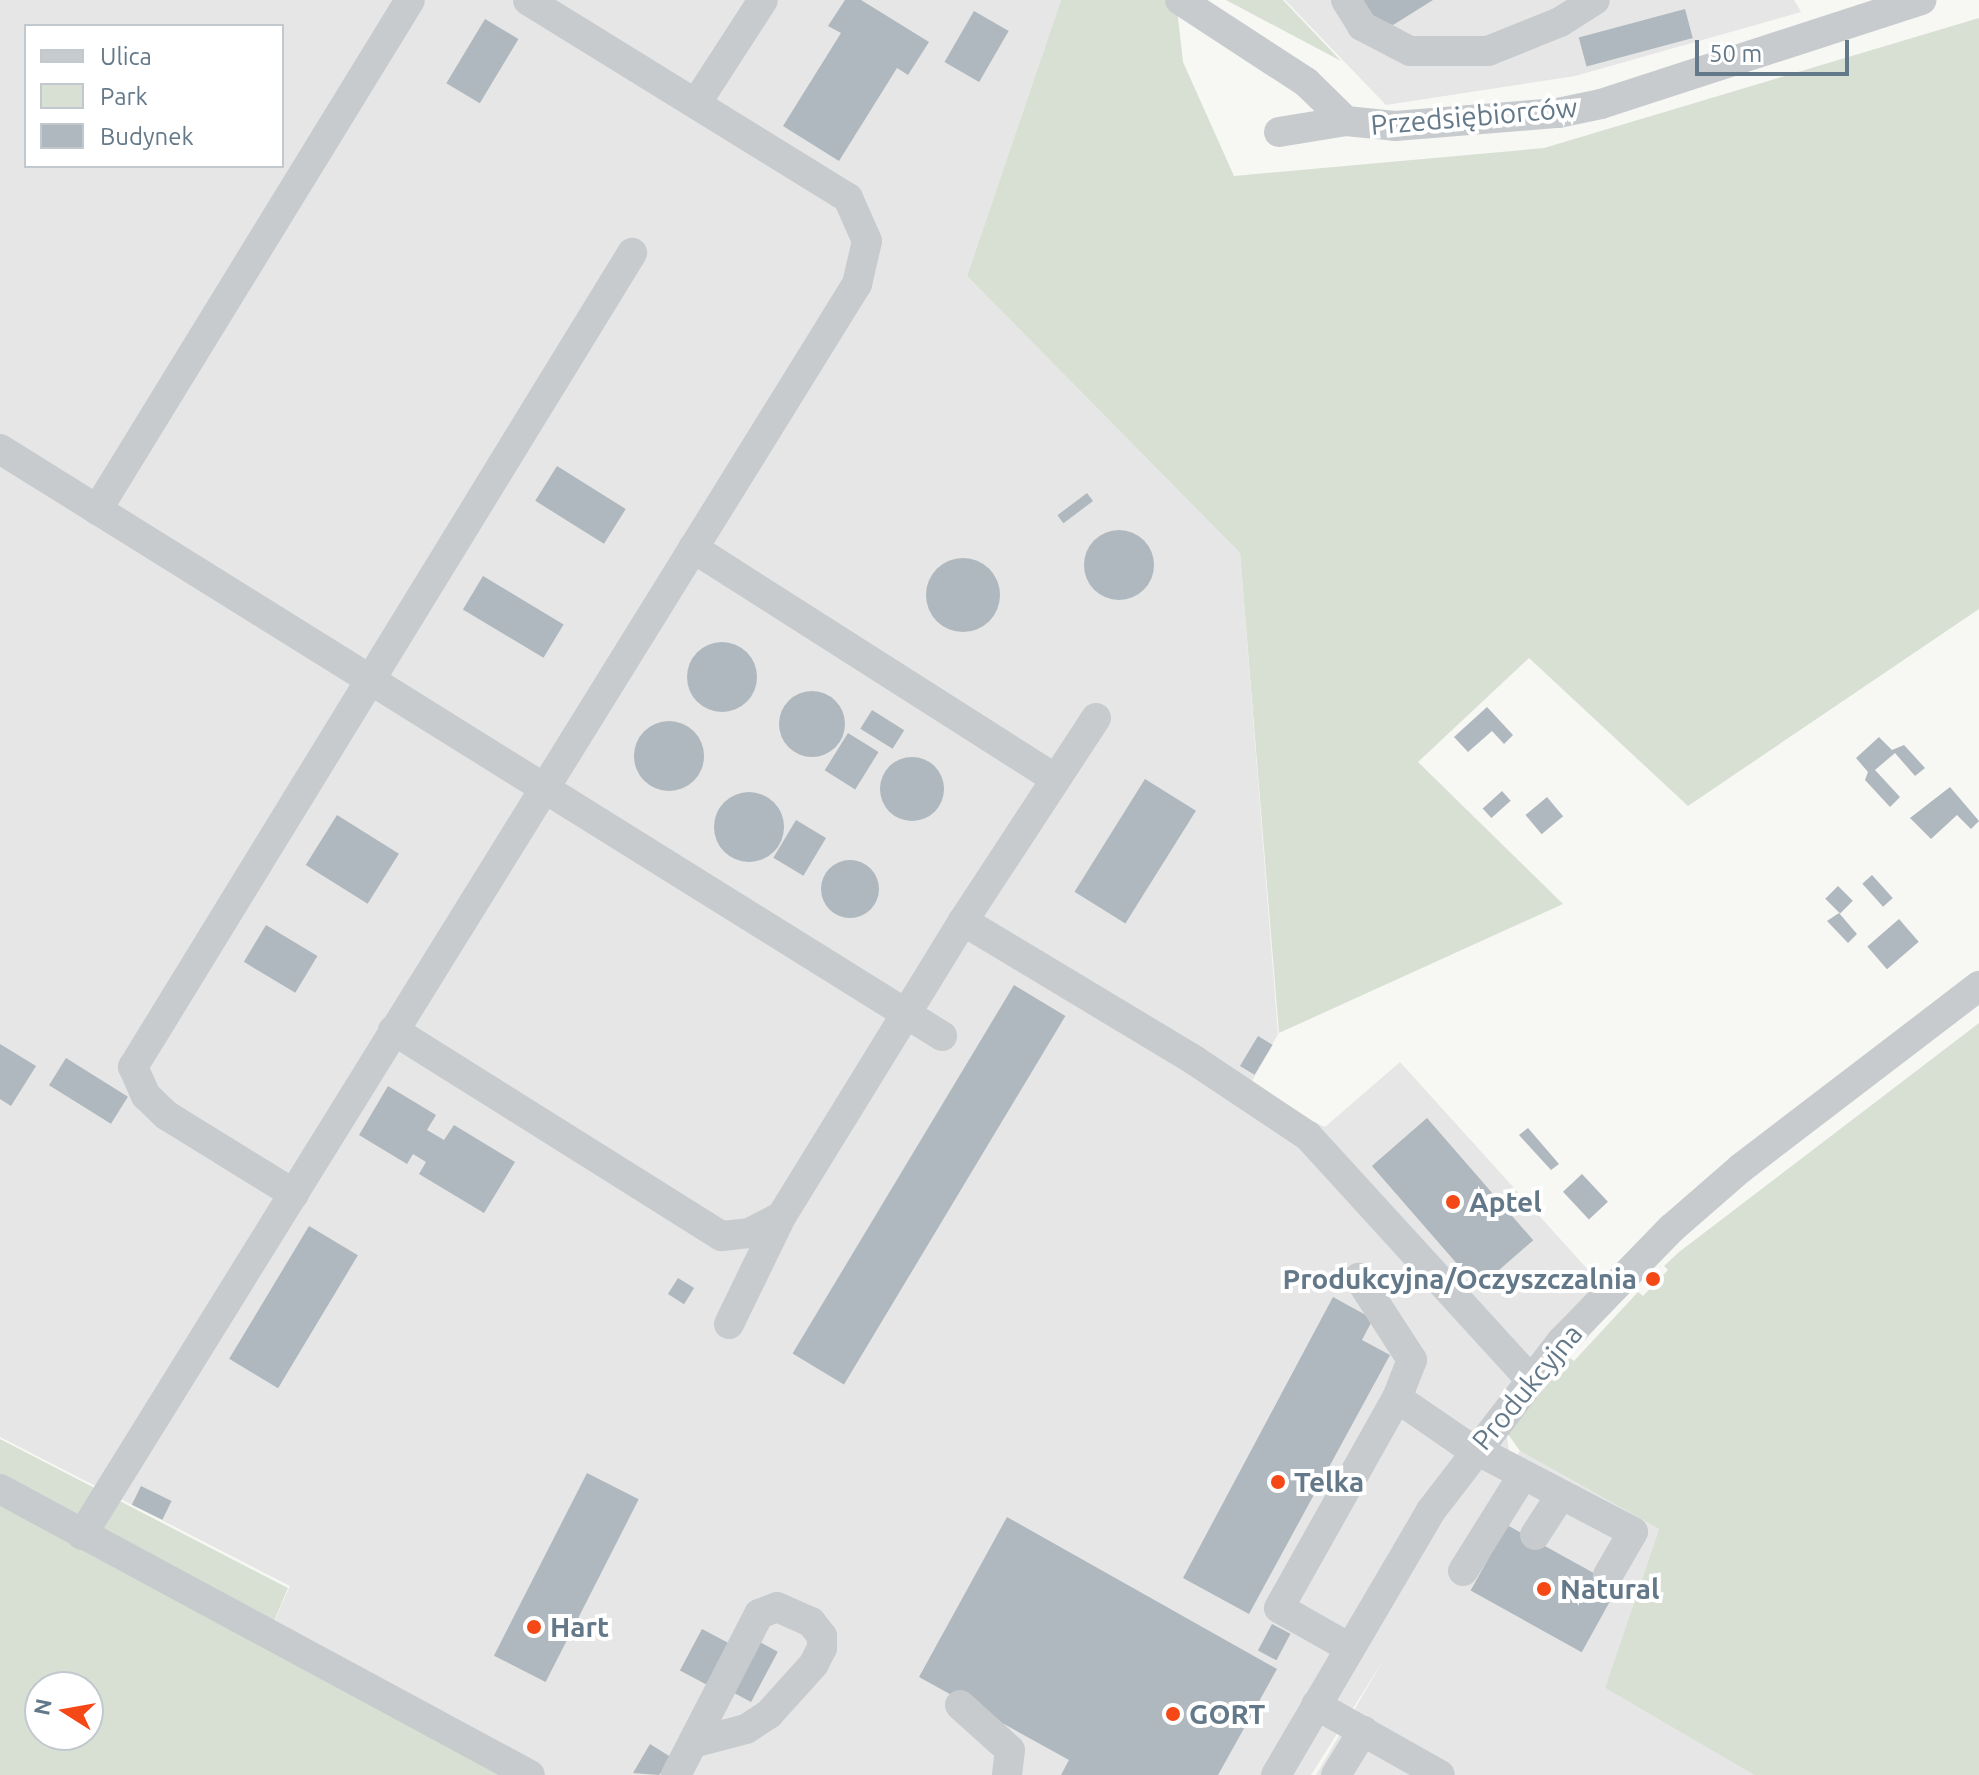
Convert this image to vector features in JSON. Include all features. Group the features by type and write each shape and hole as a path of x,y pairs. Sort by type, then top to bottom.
{"street":[{"path":"97,510 410,0"},
{"path":"82,1535 857,284 867,241 848,198 528,0"},
{"path":"697,102 763,0"},
{"path":"1180,0 1306,82 1346,121"},
{"path":"1346,0 1362,26 1410,51 1488,51 1560,22 1595,0"},
{"name":"Przedsiębiorców","path":"1279,132 1346,121 1395,126 1558,113 1601,104 1922,0"},
{"path":"294,1194 166,1115 146,1096 133,1067 632,253"},
{"path":"0,449 942,1036"},
{"path":"693,548 1056,779"},
{"path":"729,1324 781,1217 904,1012 1096,718"},
{"path":"963,921 1232,1084 1308,1136 1530,1379"},
{"name":"Produkcyjna","path":"1276,1775 1348,1647 1475,1448 1530,1379 1672,1228 1804,1118 1979,986"},
{"path":"393,1030 722,1236 749,1233 781,1217"},
{"path":"1348,1647 1279,1608 1397,1398 1412,1360 1359,1278"},
{"path":"1397,1398 1475,1448 1633,1532 1608,1575"},
{"path":"1463,1571 1523,1475"},
{"path":"0,1489 530,1775"},
{"path":"1535,1535 1561,1495"},
{"path":"676,1775 759,1614 777,1607 811,1622 822,1636 822,1648 769,1714 746,1729 693,1743"},
{"path":"960,1705 1010,1750 1007,1775"},
{"path":"1316,1705 1440,1775"},
{"path":"1336,1775 1363,1731"}],"shaded area":[{"path":"0,0 1061,0 967,276 1240,553 1278,1034 1246,1092 1325,1127 1400,1062 1618,1303 1506,1430 1511,1465 1520,1451 1659,1529 1605,1688 1754,1775 1316,1775 1384,1659 1311,1775 530,1775 268,1635 290,1586 0,1437"},
{"path":"1285,0 1794,0 1801,12 1575,76 1386,105"}],"green space":[{"path":"1061,0 1176,0 1183,62 1234,176 1544,148 1979,18 1979,609 1688,806 1529,658 1418,762 1563,904 1279,1033 1240,553 967,276"},
{"path":"1226,0 1283,0 1341,61"},
{"path":"1979,1023 1979,1775 1754,1775 1605,1688 1659,1529 1520,1451 1505,1430 1568,1357 1574,1361 1638,1292 1643,1296 1668,1270 1664,1266 1679,1252"},
{"path":"0,1439 288,1588 268,1635 530,1775 0,1775"}],"building":[{"path":"845,0 861,0 929,42 908,75 897,68 839,161 783,126 841,33 828,26"},
{"path":"1358,0 1433,0 1393,25 1369,18"},
{"path":"1685,9 1693,38 1587,66 1579,37"},
{"path":"974,11 1009,31 979,82 944,62"},
{"path":"485,19 518,39 480,103 446,83"},
{"path":"557,466 626,509 604,544 535,501"},
{"path":"1087,493 1093,501 1063,523 1057,515"},
{"path":"1119,530 1144,540 1154,565 1144,590 1119,600 1094,590 1084,565 1094,540"},
{"path":"963,558 984,564 994,574 1000,595 994,616 984,626 963,632 942,626 932,616 926,595 932,574 942,564"},
{"path":"483,576 564,624 543,658 463,609"},
{"path":"729,642 751,657 757,677 755,691 747,702 736,710 715,712 697,702 689,691 687,670 697,652 708,644"},
{"path":"818,691 836,700 843,711 843,737 836,748 825,755 806,757 788,748 781,737 779,718 788,700 799,693"},
{"path":"1487,707 1513,735 1504,744 1492,731 1468,752 1454,737"},
{"path":"872,710 904,730 893,749 860,729"},
{"path":"676,721 698,736 704,756 702,770 694,781 683,789 662,791 644,781 636,770 634,749 644,731 655,723"},
{"path":"848,733 879,752 855,789 825,770"},
{"path":"1879,737 1892,750 1904,745 1925,768 1915,776 1895,753 1875,770 1900,797 1890,807 1865,780 1868,772 1856,758"},
{"path":"912,757 930,763 938,771 944,789 938,807 930,815 912,821 894,815 886,807 880,789 886,771 894,763"},
{"path":"1145,779 1196,811 1125,924 1075,892"},
{"path":"1950,787 1979,821 1971,829 1957,815 1931,839 1910,818"},
{"path":"1502,791 1511,801 1491,818 1483,808"},
{"path":"756,792 778,807 784,827 782,841 774,852 763,860 742,862 724,852 716,841 714,820 724,802 735,794"},
{"path":"1547,797 1563,816 1542,834 1526,815"},
{"path":"337,815 399,854 368,904 306,865"},
{"path":"796,820 826,838 803,876 773,858"},
{"path":"850,860 871,868 879,889 871,910 850,918 829,910 821,889 829,868"},
{"path":"1872,875 1893,898 1883,907 1862,884"},
{"path":"1838,886 1853,901 1840,914 1825,899"},
{"path":"1839,913 1857,934 1848,943 1827,921"},
{"path":"1899,919 1919,942 1887,969 1867,947"},
{"path":"266,925 317,956 295,993 244,962"},
{"path":"1014,985 1065,1016 844,1384 793,1354"},
{"path":"1258,1036 1273,1045 1255,1075 1240,1066"},
{"path":"0,1044 36,1066 11,1106 0,1099"},
{"path":"66,1058 128,1097 111,1124 49,1085"},
{"path":"388,1086 436,1115 427,1130 444,1140 454,1125 515,1162 484,1213 419,1174 426,1162 413,1154 407,1164 359,1135"},
{"name":"Aptel","path":"1427,1118 1533,1240 1478,1288 1372,1166"},
{"path":"1528,1128 1559,1164 1551,1170 1519,1135"},
{"path":"1582,1174 1608,1202 1589,1220 1563,1192"},
{"path":"309,1226 358,1255 278,1388 229,1359"},
{"path":"678,1278 694,1288 684,1304 668,1294"},
{"name":"Telka","path":"1333,1297 1373,1319 1362,1340 1390,1355 1249,1614 1183,1578"},
{"path":"587,1473 639,1499 546,1682 494,1656"},
{"path":"141,1486 172,1501 162,1520 132,1505"},
{"path":"1007,1517 1277,1669 1218,1775 1061,1775 1069,1760 919,1677"},
{"name":"Natural","path":"1507,1525 1618,1587 1582,1652 1471,1591"},
{"path":"1272,1624 1291,1634 1276,1660 1258,1650"},
{"path":"702,1629 728,1643 706,1685 680,1670"},
{"path":"754,1639 778,1652 751,1702 727,1689"},
{"path":"650,1744 674,1759 659,1775 633,1773"}],"place":[{"name":"Aptel","path":"1453,1202"},
{"name":"Produkcyjna/Oczyszczalnia","path":"1653,1279"},
{"name":"Telka","path":"1278,1482"},
{"name":"Natural","path":"1544,1589"},
{"name":"Hart","path":"534,1627"},
{"name":"GORT","path":"1173,1714"}]}
